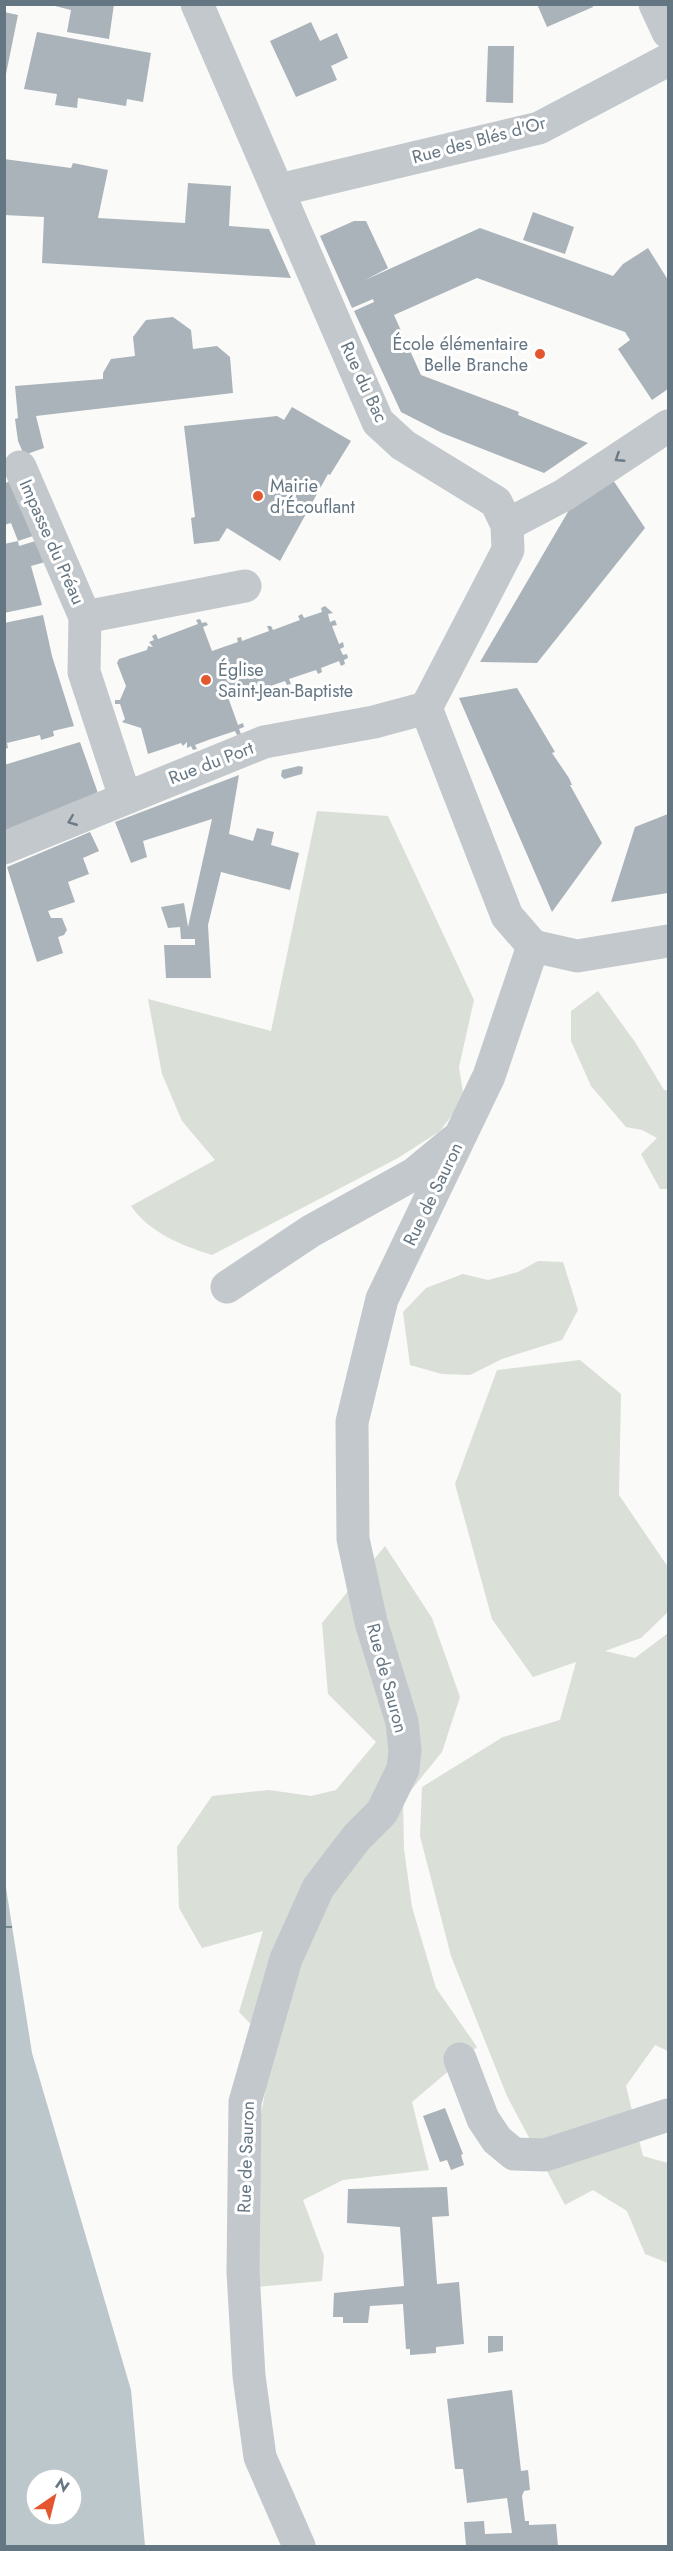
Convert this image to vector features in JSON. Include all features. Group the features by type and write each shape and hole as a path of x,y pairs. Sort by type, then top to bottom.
{"street":[{"name":"Rue du Bac","path":"197,4 378,422 403,445 496,502 507,525"},
{"path":"655,4 669,32"},
{"name":"Rue des Blés d'Or","path":"279,190 539,128 669,60"},
{"path":"669,426 564,495 507,525 508,550 426,708 507,916 533,946 577,956 669,941"},
{"name":"Impasse du Préau","path":"20,467 86,618"},
{"path":"125,797 84,672 86,618 245,586"},
{"name":"Rue du Port","path":"4,848 264,742 374,722 426,708"},
{"name":"Rue de Sauron","path":"299,2547 260,2457 249,2376 243,2272 245,2102 286,1959 318,1888 357,1837 382,1812 403,1770 405,1750 402,1722 371,1622 353,1539 352,1422 382,1299 489,1076 533,946"},
{"path":"227,1287 312,1231 414,1174 463,1134"},
{"path":"460,2059 483,2119 497,2140 514,2154 545,2155 669,2115"}],"shaded area":[{"path":"317,811 388,816 474,1000 459,1067 464,1099 440,1131 398,1158 212,1255 189,1247 157,1231 147,1224 131,1206 215,1160 182,1121 162,1074 148,999 271,1031"},
{"path":"598,991 635,1042 664,1090 668,1090 668,1189 660,1189 641,1154 657,1138 642,1130 626,1127 591,1086 571,1041 571,1011"},
{"path":"538,1261 563,1262 578,1310 562,1340 502,1359 470,1375 442,1374 410,1365 403,1312 426,1288 463,1274 488,1280 518,1272"},
{"path":"580,1360 621,1394 619,1495 668,1567 668,1612 641,1638 605,1651 635,1658 668,1633 668,2051 655,2045 626,2086 643,2156 668,2163 668,2263 645,2254 627,2211 593,2190 565,2205 507,2096 451,1956 420,1836 422,1787 503,1737 560,1720 576,1662 533,1677 492,1619 455,1484 497,1370"},
{"path":"385,1546 432,1618 460,1697 442,1752 403,1800 404,1849 412,1907 436,1988 477,2047 412,2102 429,2170 343,2180 303,2200 324,2256 322,2281 256,2287 258,2132 273,2047 239,2012 263,1931 202,1948 179,1908 177,1847 212,1796 269,1790 311,1796 336,1790 376,1742 328,1694 322,1623"},
{"path":"4,1875 32,2053 131,2390 145,2546 5,2546"}],"building":[{"path":"47,4 114,4 109,39 67,32 71,10"},
{"path":"537,4 592,4 593,7 547,27"},
{"path":"4,12 18,15 6,74 4,74"},
{"path":"311,22 320,41 337,33 348,58 331,66 337,80 296,97 270,41"},
{"path":"37,32 151,53 143,102 127,99 126,106 78,98 77,108 55,105 57,94 24,89"},
{"path":"488,46 514,46 513,103 486,102"},
{"path":"4,159 71,168 73,163 108,170 98,218 185,223 188,183 231,186 229,226 269,229 291,278 42,263 44,217 4,215"},
{"path":"533,212 574,227 565,254 523,240"},
{"path":"354,221 366,221 388,268 365,280 480,228 613,276 623,264 648,248 668,280 668,389 652,400 618,349 630,340 625,332 477,278 394,315 421,375 519,412 518,415 588,443 544,473 442,433 401,412 354,311 374,302 373,299 352,308 320,236"},
{"path":"173,317 191,330 193,349 217,346 230,357 233,393 36,416 44,448 24,455 18,441 15,419 18,418 15,386 103,379 103,373 111,359 135,356 133,337 146,320"},
{"name":"Mairie d'Écouflant","path":"292,407 351,441 330,475 328,474 280,561 227,528 219,541 194,544 191,518 195,517 184,426 277,416 284,420"},
{"path":"613,480 645,528 537,663 480,662 569,510"},
{"path":"14,481 36,535 18,541 11,523 4,525 4,483"},
{"path":"39,540 49,561 31,566 42,605 4,613 4,544 18,541 19,546"},
{"name":"Église Saint-Jean-Baptiste","path":"325,606 333,613 328,614 330,622 335,620 337,625 332,626 339,644 343,642 344,647 340,649 343,655 347,654 345,664 341,666 339,661 321,668 322,672 318,674 316,670 289,679 291,684 287,685 285,681 259,690 260,695 256,696 255,692 229,700 238,725 243,723 244,727 239,729 241,734 237,735 235,731 195,745 197,749 193,750 191,746 187,748 187,742 183,746 181,743 148,754 141,728 122,722 125,719 120,704 115,704 115,700 120,700 126,686 117,663 119,659 147,650 148,646 153,647 149,642 154,640 152,636 156,634 158,639 198,624 196,620 200,619 202,623 206,622 208,625 203,627 212,651 238,642 237,638 241,637 242,641 269,631 267,626 271,626 273,630 300,620 298,616 302,614 304,618 322,612 321,608"},
{"path":"43,615 52,656 74,726 53,731 54,736 41,740 40,735 7,743 8,748 4,749 4,623"},
{"path":"517,688 555,752 552,753 569,778 572,785 570,785 602,843 552,912 459,698"},
{"path":"80,742 99,796 5,837 4,765"},
{"path":"303,767 302,774 284,779 281,776 282,770"},
{"path":"239,775 229,834 253,841 257,828 274,832 271,845 299,853 290,890 221,872 208,925 211,978 166,978 164,945 195,945 195,939 181,939 180,927 168,928 161,907 184,903 188,927 212,819 143,841 147,857 131,863 115,822"},
{"path":"668,814 668,893 611,902 635,827"},
{"path":"90,832 99,851 83,858 89,874 68,882 75,902 48,911 51,918 62,918 67,930 64,935 58,937 63,953 37,962 7,867"},
{"path":"445,2108 463,2154 461,2155 464,2165 451,2170 447,2160 440,2162 423,2116"},
{"path":"447,2187 449,2216 432,2217 437,2284 459,2282 464,2344 436,2347 436,2353 410,2355 410,2349 406,2349 403,2304 370,2306 368,2323 343,2323 343,2317 333,2317 334,2293 404,2286 400,2227 347,2223 348,2189"},
{"path":"488,2336 503,2336 503,2351 488,2353"},
{"path":"512,2390 521,2471 528,2470 530,2490 524,2491 522,2496 525,2521 529,2521 529,2525 556,2524 558,2546 466,2546 464,2522 484,2521 485,2534 512,2533 507,2498 467,2503 463,2469 455,2469 447,2399"}],"ferry route":[{"path":"4,1927 12,1927"}],"place":[{"name":"École élémentaire Belle Branche","path":"540,354"},
{"name":"Mairie d'Écouflant","path":"258,496"},
{"name":"Église Saint-Jean-Baptiste","path":"206,680"}]}
